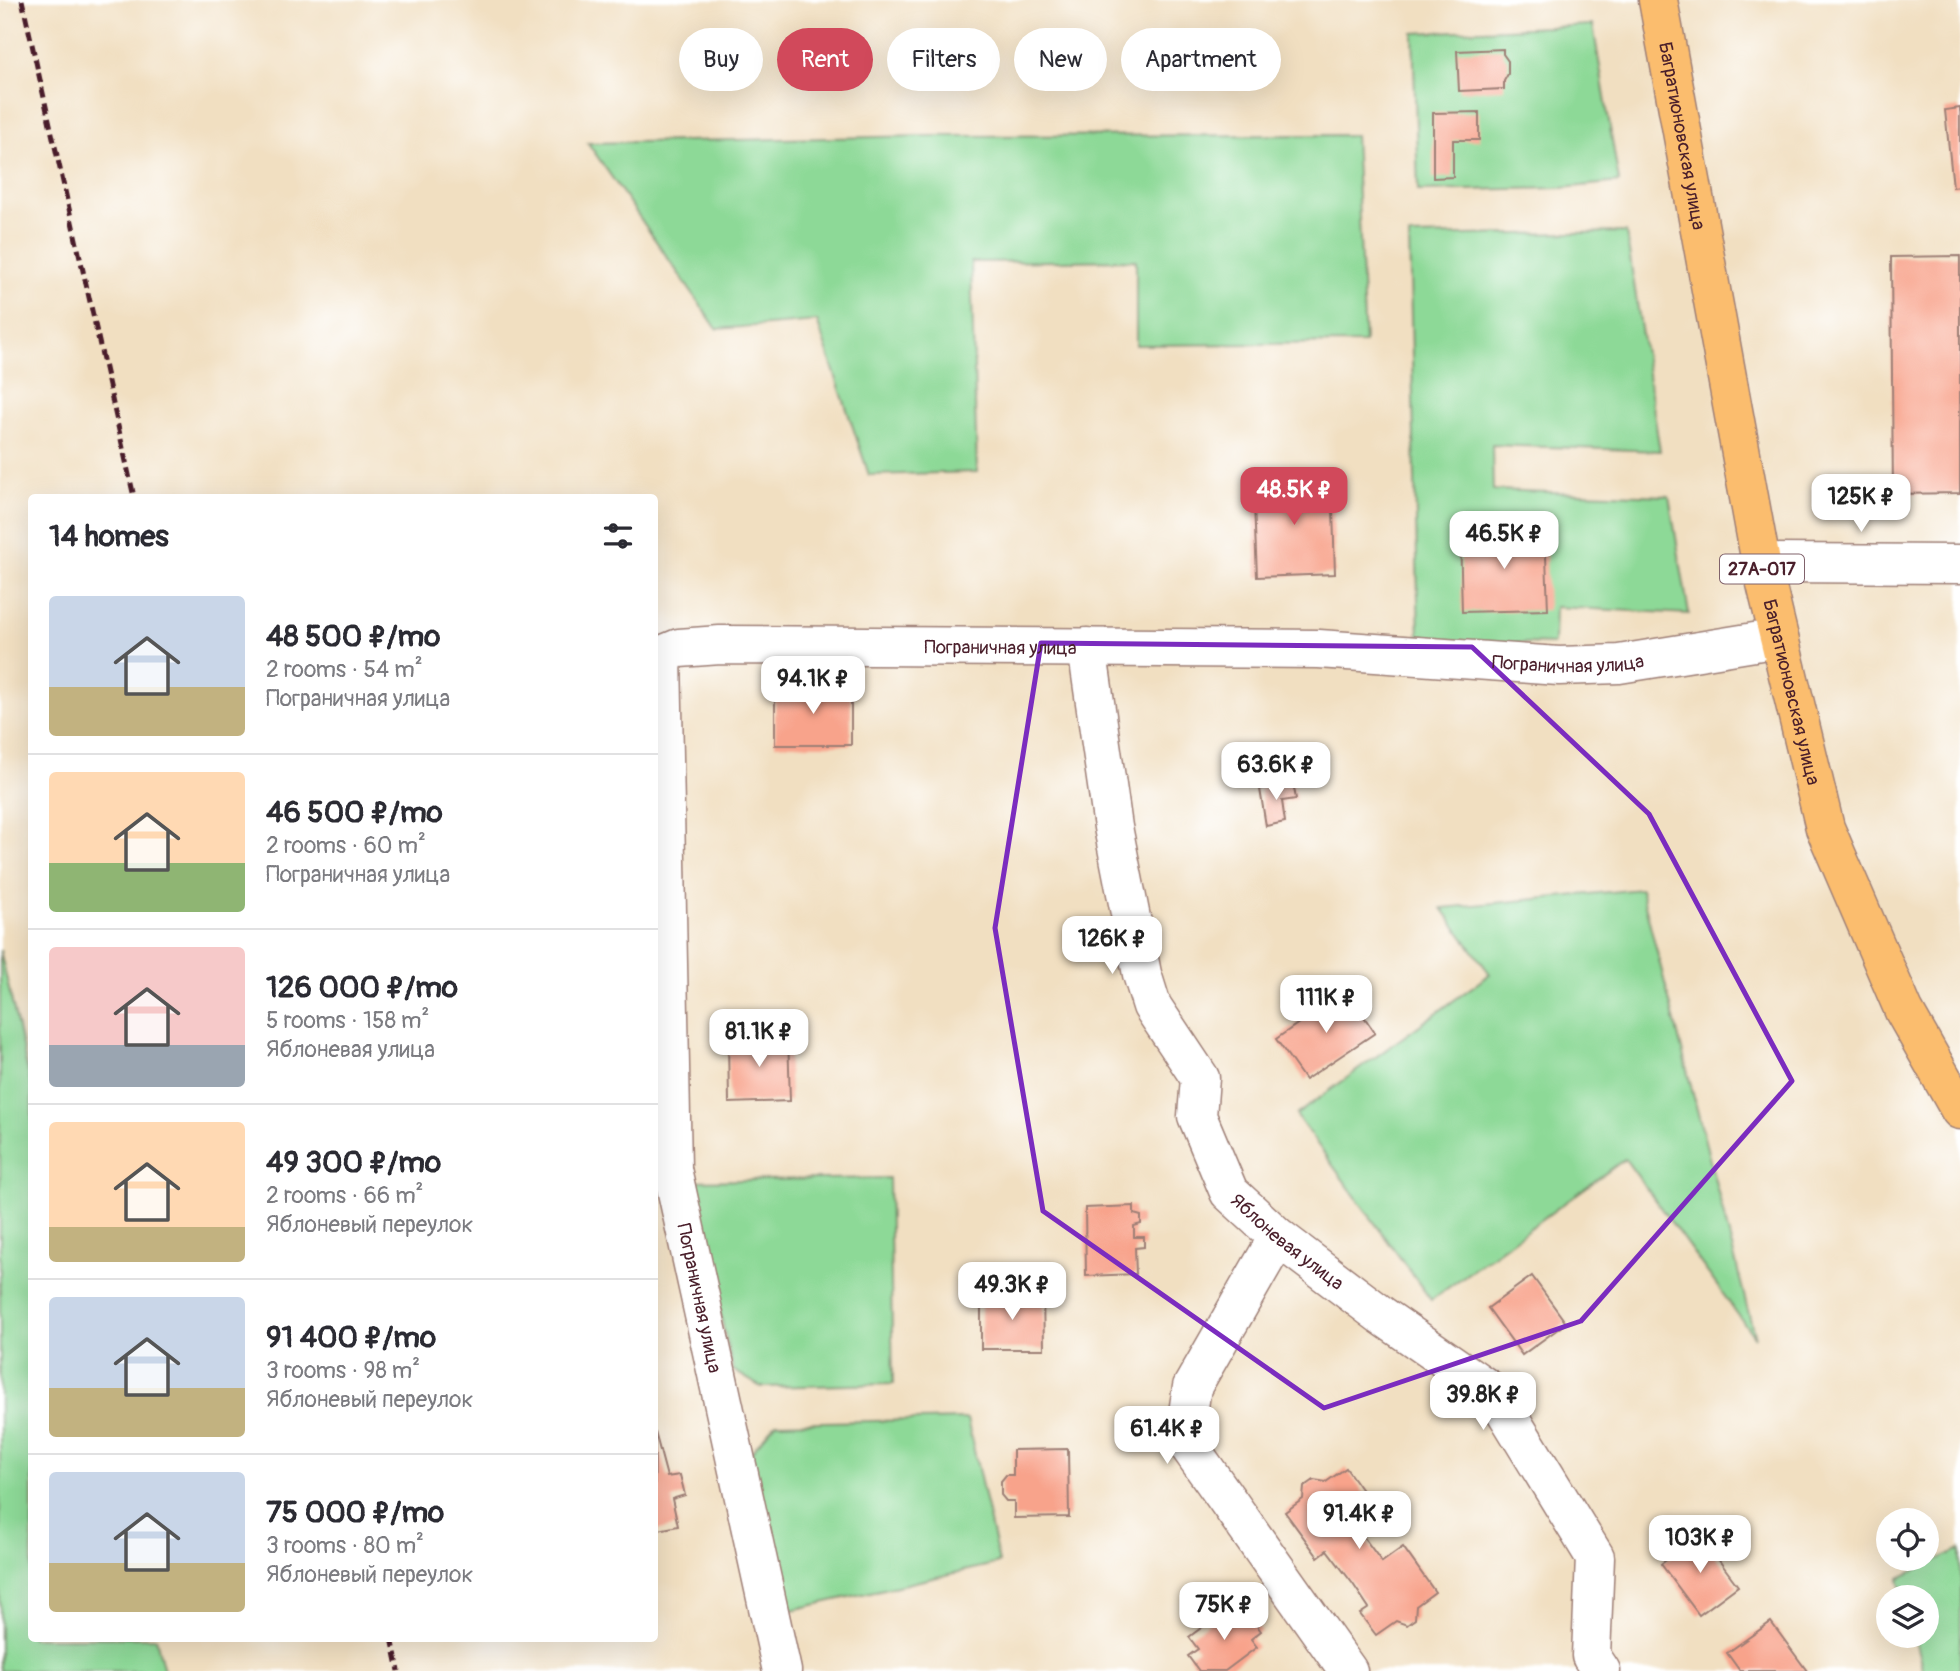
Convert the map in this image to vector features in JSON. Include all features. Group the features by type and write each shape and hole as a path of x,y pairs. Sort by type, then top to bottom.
{"main road":[{"name":"Багратионовская улица","path":"1658,0 1761,563 1825,828 1904,1010 1960,1110"}],"street":[{"path":"1761,563 1960,564"},
{"name":"Пограничная улица","path":"782,1671 672,1169 662,655 679,648 720,645 1319,649 1559,666 1619,664 1779,638"},
{"name":"Яблоневая улица","path":"1087,647 1113,827 1146,988 1152,1006 1200,1078 1197,1116 1229,1192 1278,1237 1381,1315 1495,1394 1595,1557 1591,1656 1601,1671"},
{"path":"1278,1237 1192,1387 1184,1439 1348,1671"}],"highlighted area":[{"path":"1041,643 1472,647 1649,814 1792,1081 1581,1321 1324,1408 1043,1211 995,928"}],"green space":[{"path":"1593,25 1619,182 1562,188 1418,191 1413,33"},
{"path":"1355,135 1365,343 1136,345 1136,260 971,262 977,472 869,475 817,321 717,329 588,143 926,136"},
{"path":"1626,232 1660,451 1492,445 1493,490 1669,496 1689,614 1555,607 1554,644 1419,640 1409,236"},
{"path":"1641,889 1755,1338 1625,1159 1431,1300 1296,1115 1490,974 1442,908"},
{"path":"0,950 28,1072 28,1642 157,1642 164,1671 0,1671"},
{"path":"889,1178 893,1384 761,1387 733,1370 690,1181"},
{"path":"967,1419 999,1563 787,1611 751,1452 776,1423"},
{"path":"1960,1549 1960,1671 1923,1671 1917,1648 1939,1648 1939,1585 1901,1585 1899,1578 1914,1571 1939,1571 1939,1559"}],"building":[{"path":"1503,49 1508,61 1504,89 1459,91 1457,51"},
{"path":"1960,108 1960,186 1953,187 1945,110"},
{"path":"1479,112 1479,140 1453,140 1453,177 1433,178 1433,113"},
{"path":"1960,256 1960,493 1893,494 1891,257"},
{"path":"1332,477 1335,574 1257,577 1253,479"},
{"path":"1545,529 1548,610 1462,612 1460,531"},
{"path":"775,688 851,688 851,745 775,745"},
{"path":"1293,783 1296,799 1282,801 1285,822 1266,826 1260,789"},
{"path":"1346,990 1375,1033 1305,1080 1276,1039"},
{"path":"788,1035 790,1101 729,1103 728,1037"},
{"path":"1134,1206 1134,1214 1141,1216 1141,1224 1134,1226 1134,1237 1144,1237 1144,1247 1135,1248 1136,1274 1086,1276 1085,1208"},
{"path":"1532,1276 1566,1323 1522,1355 1488,1308"},
{"path":"1043,1294 1044,1349 981,1349 981,1296"},
{"path":"658,1443 667,1477 680,1475 685,1495 672,1499 678,1526 658,1530"},
{"path":"1068,1449 1069,1517 1014,1518 1014,1501 1006,1501 1001,1495 1001,1481 1006,1475 1013,1475 1013,1450"},
{"path":"1346,1468 1378,1513 1357,1528 1382,1562 1403,1547 1435,1592 1416,1606 1415,1619 1407,1625 1396,1621 1376,1635 1360,1614 1369,1608 1353,1584 1327,1550 1318,1557 1285,1512 1303,1499 1304,1487 1314,1480 1326,1482"},
{"path":"1700,1535 1738,1586 1699,1615 1661,1564"},
{"path":"1228,1608 1235,1617 1245,1610 1261,1631 1251,1639 1257,1647 1225,1671 1199,1671 1188,1656 1198,1649 1189,1637"},
{"path":"1771,1622 1807,1671 1740,1671 1727,1653"}],"railway":[{"path":"22,0 133,494"},
{"path":"393,1642 399,1671"}]}
